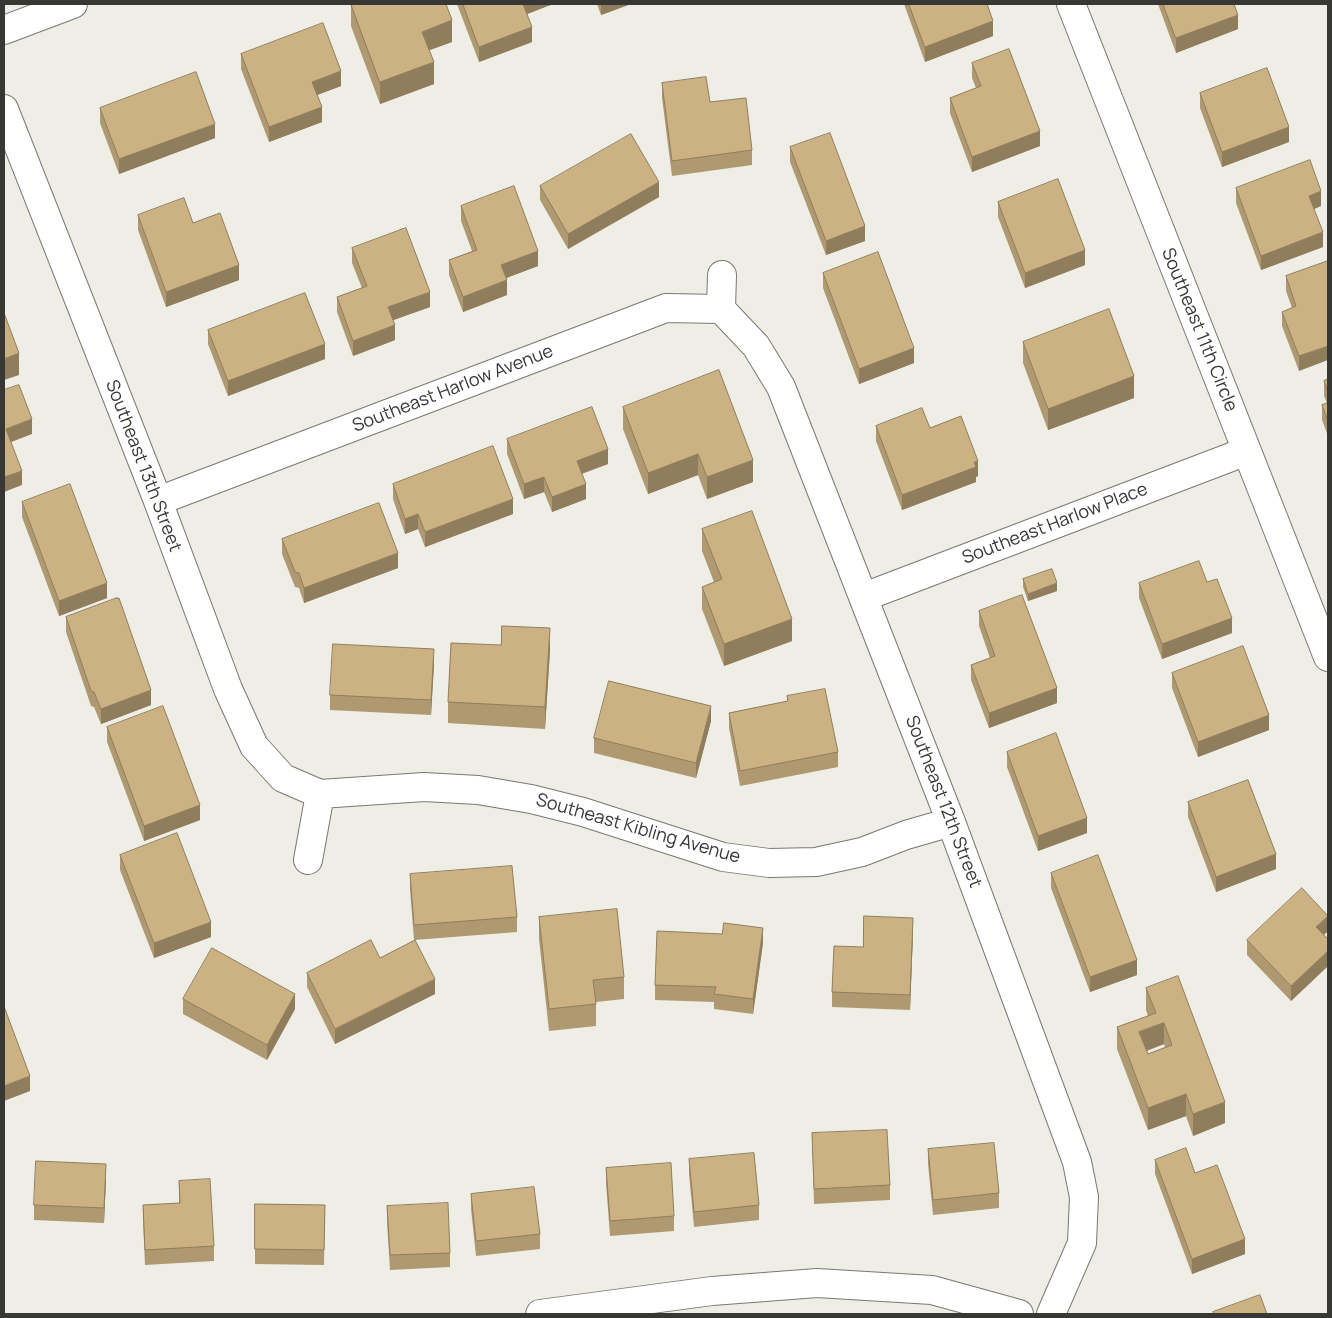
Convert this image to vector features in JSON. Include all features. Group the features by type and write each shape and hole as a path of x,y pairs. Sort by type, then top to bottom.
{"street":[{"path":"4,30 73,4"},
{"name":"Southeast 11th Circle","path":"1070,4 1328,657"},
{"name":"Southeast 13th Street","path":"4,108 158,501 228,689 254,746 283,778 320,794"},
{"path":"721,309 722,275"},
{"name":"Southeast Harlow Avenue","path":"158,501 666,308 721,309"},
{"name":"Southeast 12th Street","path":"721,309 756,346 781,387 952,822 1077,1162 1084,1197 1082,1243 1051,1314"},
{"name":"Southeast Harlow Place","path":"864,597 1247,451"},
{"name":"Southeast Kibling Avenue","path":"320,794 424,787 478,790 531,798 583,812 723,857 769,863 816,862 862,852 906,835 952,822"},
{"path":"308,860 320,794"},
{"path":"540,1314 712,1290 817,1283 932,1290 1019,1314"}],"building":[{"path":"351,4 446,4 452,20 422,32 434,62 380,82"},
{"path":"463,4 523,4 532,27 479,47"},
{"path":"909,4 987,4 993,21 925,47"},
{"path":"1163,4 1234,4 1238,15 1176,38"},
{"path":"323,23 341,71 312,82 322,107 269,127 241,54"},
{"path":"1009,49 1040,131 972,157 950,98 981,86 972,63"},
{"path":"1267,68 1289,127 1222,152 1200,93"},
{"path":"196,72 215,124 119,159 100,108"},
{"path":"706,77 710,102 746,98 752,150 672,161 662,83"},
{"path":"830,133 865,226 826,241 790,147"},
{"path":"631,134 659,182 568,234 540,186"},
{"path":"1310,160 1321,191 1309,196 1323,232 1261,256 1236,188"},
{"path":"1058,179 1085,250 1025,273 998,202"},
{"path":"514,186 538,251 501,265 507,280 463,297 449,260 477,250 461,206"},
{"path":"184,198 193,223 220,213 239,265 166,292 138,215"},
{"path":"406,228 430,292 388,307 395,325 353,341 337,297 367,286 352,248"},
{"path":"878,252 914,348 859,369 823,273"},
{"path":"1328,261 1328,346 1299,356 1282,312 1296,306 1286,276"},
{"path":"305,293 325,344 228,381 208,330"},
{"path":"1109,309 1134,376 1048,409 1023,342"},
{"path":"4,313 19,353 4,359"},
{"path":"719,370 753,460 707,477 698,454 648,473 623,407"},
{"path":"1328,379 1328,391 1324,381"},
{"path":"19,385 32,419 6,429 22,471 4,477 4,390"},
{"path":"1328,403 1328,421 1322,405"},
{"path":"592,407 608,449 577,461 586,484 552,497 544,477 524,484 507,439"},
{"path":"922,408 930,428 961,416 978,461 974,462 976,467 902,495 876,426"},
{"path":"493,446 513,499 425,532 418,514 405,519 393,484"},
{"path":"70,484 107,583 59,601 22,502"},
{"path":"379,503 398,553 304,588 299,573 295,572 282,539"},
{"path":"752,511 792,619 724,644 702,587 722,579 702,529"},
{"path":"1199,561 1207,582 1217,579 1232,618 1162,644 1139,583"},
{"path":"1052,569 1057,583 1028,594 1023,579"},
{"path":"1022,595 1057,688 989,713 971,665 995,656 979,611"},
{"path":"119,598 151,690 101,709 94,692 91,691 66,617"},
{"path":"502,626 550,628 545,707 448,702 451,643 501,645"},
{"path":"333,644 434,649 431,700 330,695"},
{"path":"1243,646 1269,715 1198,742 1172,673"},
{"path":"609,681 711,706 696,763 594,738"},
{"path":"825,689 838,752 740,771 729,713 788,701 787,696"},
{"path":"163,706 200,805 144,826 107,727"},
{"path":"1056,733 1087,818 1038,836 1007,752"},
{"path":"1248,780 1276,854 1216,877 1188,802"},
{"path":"177,833 211,922 154,943 120,855"},
{"path":"1098,855 1137,960 1090,977 1051,873"},
{"path":"512,866 517,917 414,925 410,874"},
{"path":"1302,888 1328,916 1316,927 1328,939 1328,951 1291,986 1247,940"},
{"path":"617,909 624,977 593,980 596,1004 549,1009 539,917"},
{"path":"864,916 913,918 910,995 832,992 834,946 863,947"},
{"path":"724,923 763,928 753,999 714,994 716,987 655,985 657,931 722,934"},
{"path":"371,940 380,958 415,940 435,979 335,1029 307,973"},
{"path":"212,948 295,994 267,1045 183,999"},
{"path":"1178,976 1225,1102 1193,1114 1186,1094 1148,1108 1117,1027 1156,1013 1146,988","holes":["1164,1023 1172,1045 1148,1054 1139,1032"]},
{"path":"4,1010 30,1076 4,1086"},
{"path":"887,1130 890,1185 814,1189 812,1133"},
{"path":"994,1143 999,1193 933,1200 928,1149"},
{"path":"1186,1148 1195,1173 1217,1165 1245,1239 1192,1259 1155,1160"},
{"path":"754,1153 759,1205 694,1212 689,1159"},
{"path":"36,1161 106,1164 104,1208 34,1205"},
{"path":"671,1163 674,1216 610,1221 606,1168"},
{"path":"210,1179 214,1246 145,1250 143,1205 180,1203 179,1181"},
{"path":"534,1187 540,1234 476,1241 471,1194"},
{"path":"448,1203 450,1253 390,1255 387,1206"},
{"path":"255,1204 325,1205 324,1250 255,1249"},
{"path":"1260,1295 1267,1314 1214,1314 1213,1312"}]}
